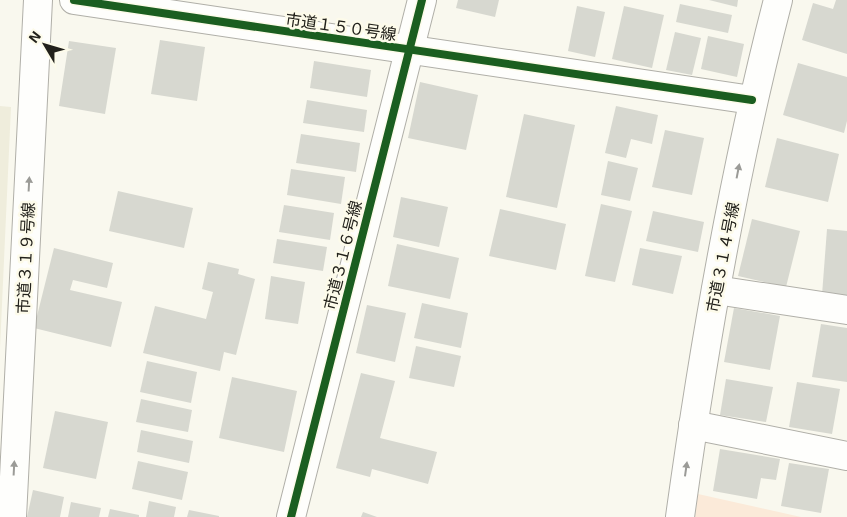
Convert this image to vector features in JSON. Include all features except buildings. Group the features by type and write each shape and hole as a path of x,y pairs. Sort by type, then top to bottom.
{"street":[{"name":"市道３１９号線","path":"12,517 38,0"},
{"name":"市道１５０号線","path":"74,0 752,100"},
{"name":"市道３１６号線","path":"291,517 361,237 411,50 422,0"},
{"name":"市道３１４号線","path":"680,517 692,425 752,100 778,0"},
{"path":"716,290 847,310"},
{"path":"692,425 847,456"}],"shaded area":[{"path":"0,106 11,107 0,348"},
{"path":"698,494 801,517 695,517"}],"cycle path":[{"path":"74,0 752,100"},
{"path":"291,517 422,0"}]}
